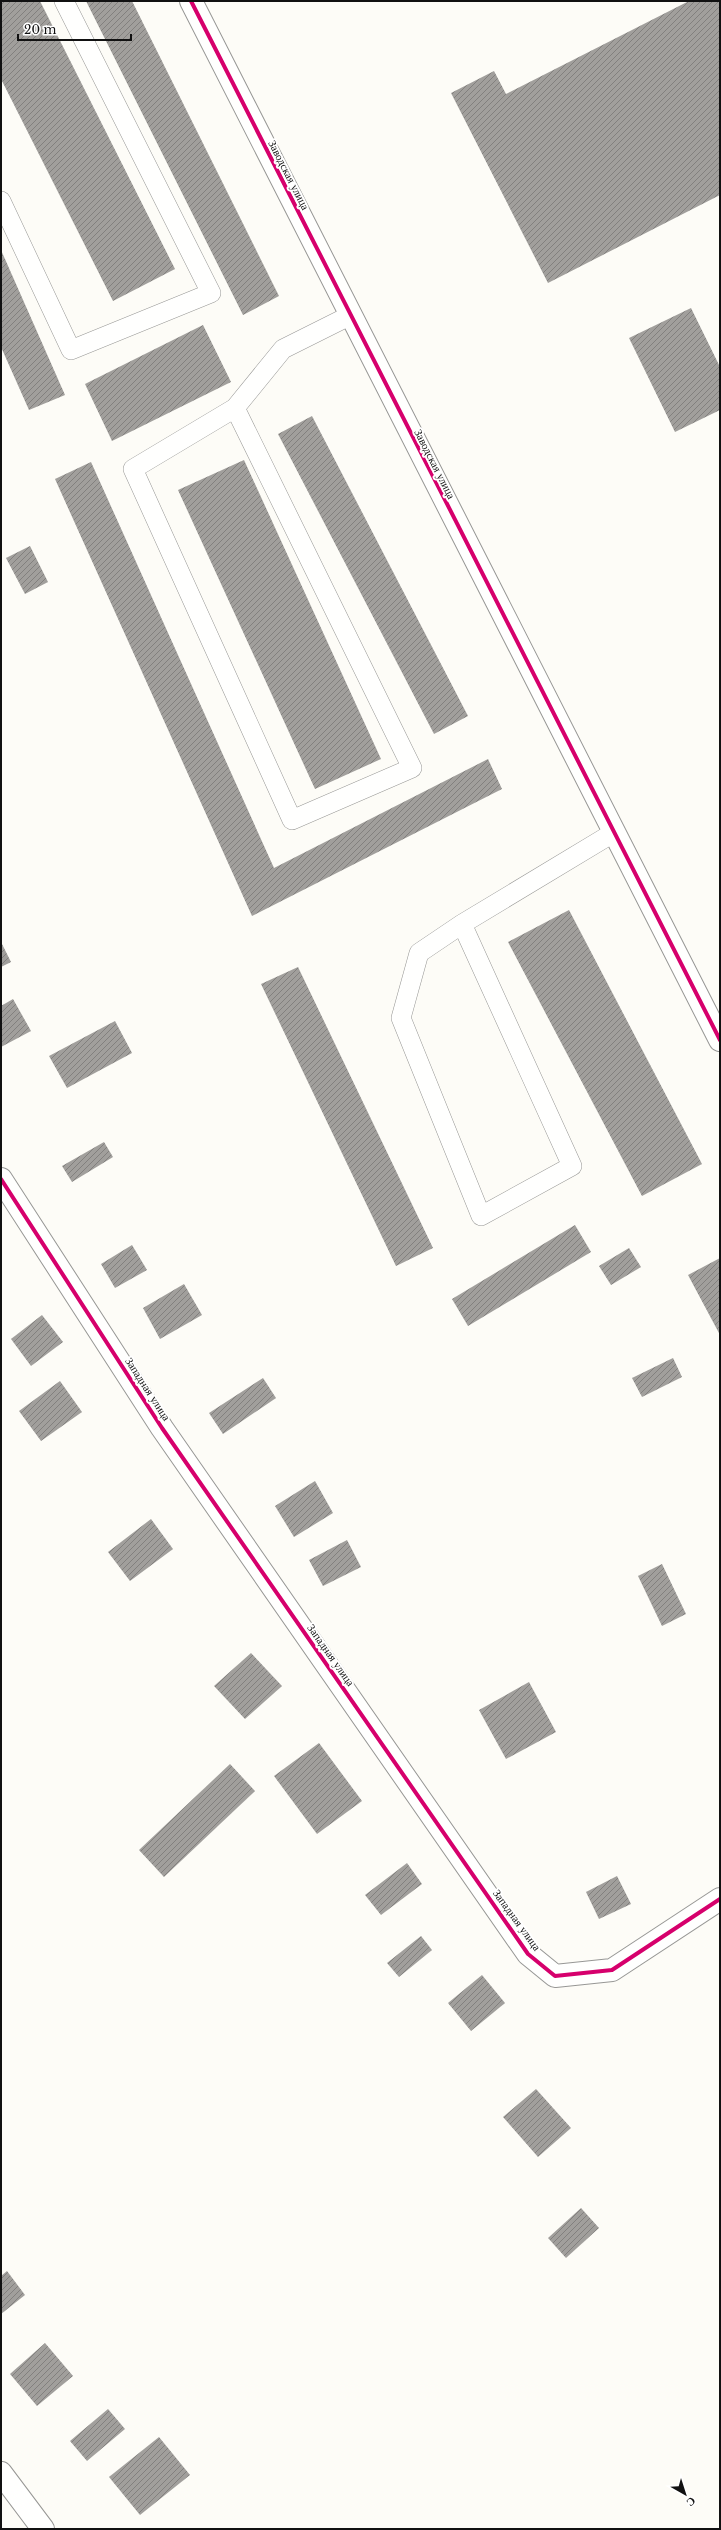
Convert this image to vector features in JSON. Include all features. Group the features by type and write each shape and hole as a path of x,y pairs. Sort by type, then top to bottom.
{"street":[{"name":"Заводская улица","path":"191,1 613,833 720,1040"},
{"name":"Западная улица","path":"1,1179 162,1428 528,1954 555,1976 612,1970 720,1899"},
{"path":"1,2472 43,2529"}],"lane":[{"path":"1,201 71,350 211,293 64,1"},
{"path":"235,408 412,768 292,820 134,469 235,408 283,349 350,316"},
{"path":"462,924 572,1166 481,1216 401,1018 419,953 462,924 613,833"}],"building":[{"path":"1,1 40,1 175,269 113,301 1,79"},
{"path":"86,1 132,1 279,296 243,315"},
{"path":"689,1 720,1 720,195 548,283 451,93 494,71 506,94"},
{"path":"1,250 65,395 29,410 1,347"},
{"path":"691,308 720,367 720,410 675,432 629,338"},
{"path":"203,325 231,382 112,441 85,384"},
{"path":"312,416 468,716 434,734 278,434"},
{"path":"244,460 381,759 315,789 178,490"},
{"path":"91,462 274,868 488,759 502,789 252,916 55,479"},
{"path":"30,546 48,582 25,594 6,558"},
{"path":"569,910 702,1164 642,1196 508,942"},
{"path":"1,942 11,962 1,967"},
{"path":"298,967 433,1248 396,1266 261,984"},
{"path":"13,999 31,1031 1,1047 1,1006"},
{"path":"115,1021 132,1053 67,1088 49,1056"},
{"path":"104,1142 113,1157 72,1182 62,1166"},
{"path":"575,1225 591,1252 468,1326 452,1299"},
{"path":"132,1245 147,1270 115,1288 101,1264"},
{"path":"629,1248 641,1267 611,1285 599,1266"},
{"path":"720,1258 720,1335 688,1275"},
{"path":"184,1284 202,1315 160,1339 143,1308"},
{"path":"42,1315 63,1342 31,1366 11,1339"},
{"path":"673,1358 682,1377 642,1397 632,1378"},
{"path":"263,1378 276,1398 223,1434 209,1413"},
{"path":"60,1381 82,1412 41,1441 19,1411"},
{"path":"315,1481 333,1513 294,1537 275,1506"},
{"path":"151,1519 173,1549 130,1581 108,1552"},
{"path":"347,1540 361,1567 323,1586 309,1560"},
{"path":"662,1564 686,1614 662,1626 638,1576"},
{"path":"251,1653 282,1686 245,1719 214,1686"},
{"path":"529,1682 556,1732 506,1759 479,1710"},
{"path":"319,1743 362,1801 317,1834 274,1776"},
{"path":"230,1764 255,1791 164,1877 139,1850"},
{"path":"407,1863 422,1884 381,1915 365,1895"},
{"path":"617,1876 631,1904 599,1919 586,1892"},
{"path":"421,1936 432,1950 399,1977 387,1963"},
{"path":"482,1975 505,2003 471,2031 448,2003"},
{"path":"536,2089 571,2128 538,2157 503,2117"},
{"path":"581,2208 599,2228 566,2258 548,2238"},
{"path":"7,2271 25,2295 1,2314 1,2276"},
{"path":"45,2343 73,2376 37,2406 10,2374"},
{"path":"108,2409 125,2429 87,2461 70,2441"},
{"path":"159,2437 190,2475 140,2515 109,2477"}],"cycle path":[{"path":"191,1 720,1040"},
{"path":"1,1179 162,1428 528,1954 555,1976 612,1970 720,1899"}]}
